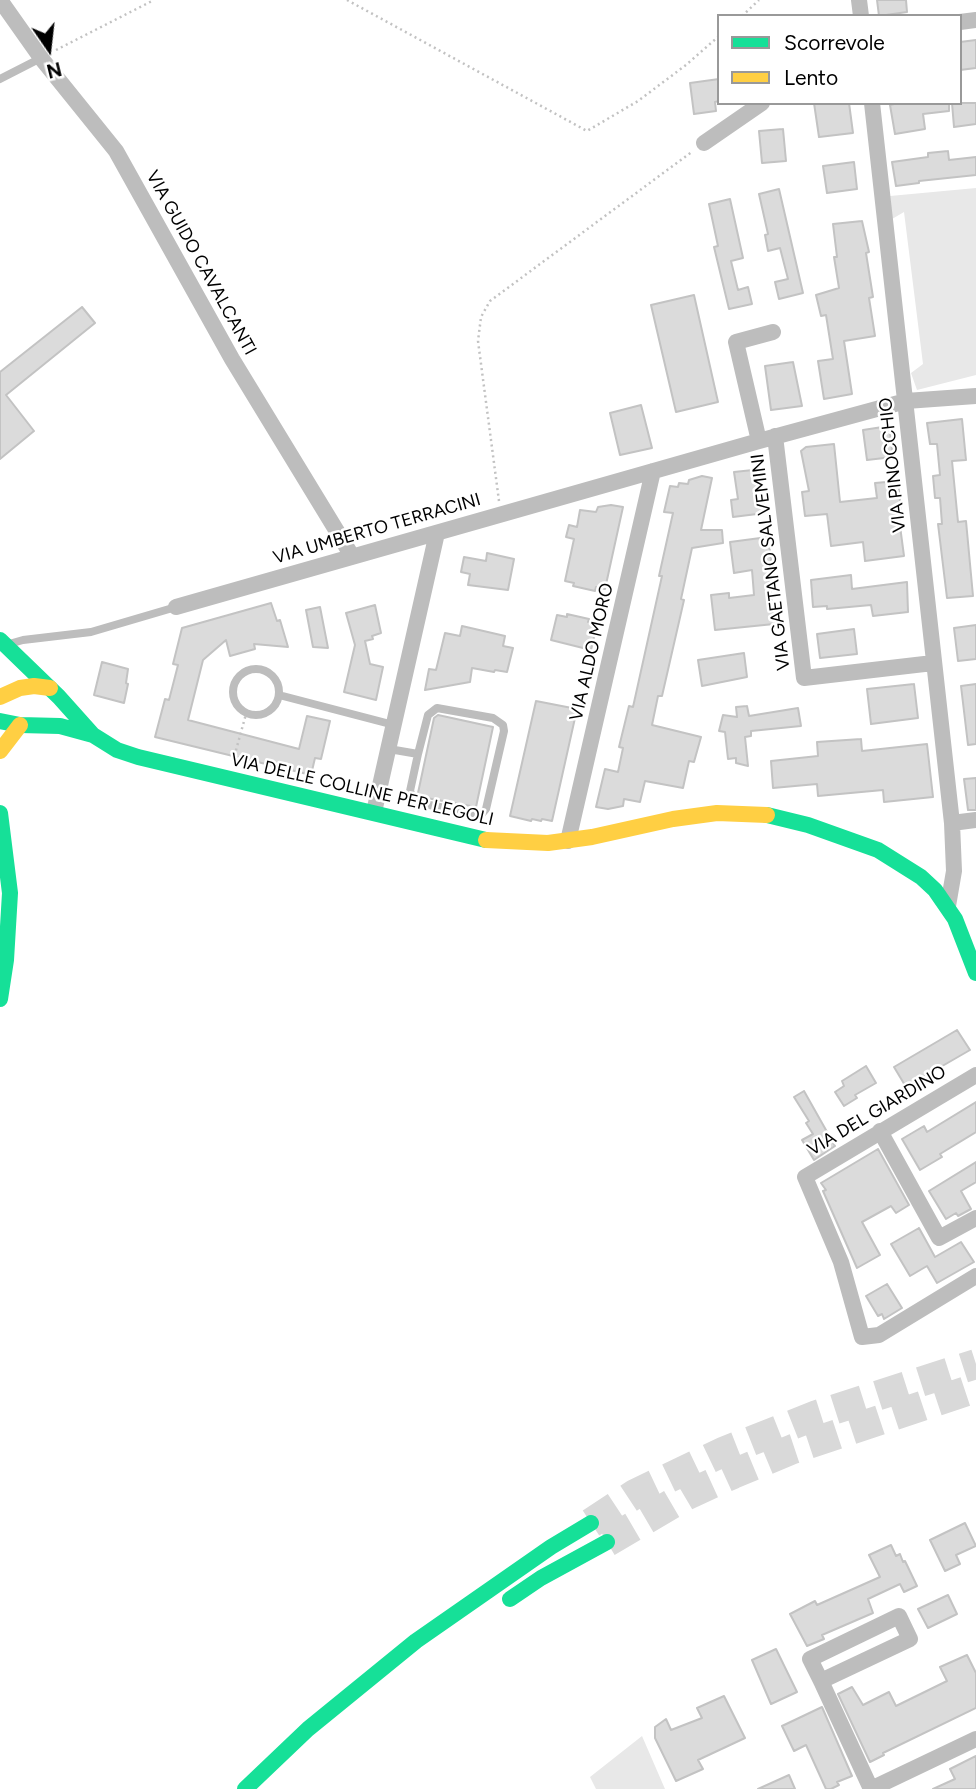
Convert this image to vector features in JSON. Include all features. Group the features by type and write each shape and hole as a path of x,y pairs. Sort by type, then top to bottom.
{"main road":[{"path":"2,643 50,688 93,735"},
{"path":"0,697 20,688 50,688"},
{"path":"0,721 20,725 48,724 93,735"},
{"path":"0,751 20,725"},
{"name":"VIA DELLE COLLINE PER LEGOLI","path":"93,735 117,750 138,757 483,840 531,844 568,841 717,813 762,814 808,825 878,850 921,877 948,906 962,932 976,972"},
{"path":"0,813 10,893 7,948 0,999"},
{"path":"245,1789 308,1728 416,1641 551,1546 592,1523"},
{"path":"497,1607 541,1578 607,1542"}],"street":[{"name":"VIA GUIDO CAVALCANTI","path":"0,0 41,58 116,151 232,359 352,556"},
{"path":"704,143 759,105"},
{"name":"VIA PINOCCHIO","path":"872,105 952,823 954,872 948,906"},
{"path":"759,441 736,342 773,332"},
{"name":"VIA UMBERTO TERRACINI","path":"177,607 906,401 976,396"},
{"name":"VIA GAETANO SALVEMINI","path":"775,436 804,678 933,663"},
{"name":"VIA ALDO MORO","path":"568,841 653,471"},
{"path":"374,813 437,533"},
{"path":"952,823 976,820"},
{"name":"VIA DEL GIARDINO","path":"976,1075 805,1177 841,1262 862,1337 879,1335 976,1276"},
{"path":"880,1131 939,1238 976,1218"},
{"path":"821,1681 910,1639 899,1616 810,1659 871,1789 976,1740"}],"lane":[{"path":"0,79 41,58"},
{"name":"VIA UMBERTO TERRACINI","path":"2,643 91,632 177,607"},
{"path":"258,668 272,675 279,688 279,695 273,708 267,713 246,714 235,704 232,689 238,676 244,671 258,668"},
{"path":"279,695 394,725"},
{"path":"437,708 493,718 503,725 504,731 486,809 481,815 414,800 410,791 418,754 428,715 437,708"},
{"path":"389,749 418,754"}],"path":[{"path":"41,58 154,0"},
{"path":"347,0 586,131 638,102 717,38"},
{"path":"744,14 760,0"},
{"path":"501,514 478,341 481,317 490,302 502,292 704,143"},
{"path":"228,778 246,714"}],"shaded area":[{"path":"976,188 976,375 917,390 911,373 923,364 904,212 892,219 890,196"},
{"path":"642,1736 665,1789 596,1789 590,1777"}],"building":[{"path":"877,0 906,0 907,12 879,14"},
{"path":"976,40 976,68 962,70 962,42"},
{"path":"717,79 716,111 694,114 690,83"},
{"path":"976,103 976,124 954,127 952,105"},
{"path":"814,105 849,105 853,133 819,137"},
{"path":"890,105 949,105 949,111 923,114 925,129 895,134"},
{"path":"783,129 786,161 762,163 759,131"},
{"path":"948,151 949,160 976,157 976,175 896,186 892,162"},
{"path":"854,162 857,189 827,193 823,166"},
{"path":"779,189 803,293 779,299 775,282 788,279 780,248 768,251 765,235 768,234 759,194"},
{"path":"730,199 743,258 731,261 738,290 748,287 752,304 729,309 714,247 718,246 709,204"},
{"path":"862,221 869,252 866,253 873,297 869,298 875,336 844,341 852,394 824,399 818,361 833,359 826,315 821,316 816,295 839,288 833,224"},
{"path":"694,295 718,402 676,412 651,305"},
{"path":"82,307 95,323 6,395 34,431 0,459 0,372"},
{"path":"793,362 802,406 771,410 765,366"},
{"path":"641,405 652,448 620,455 610,413"},
{"path":"962,419 966,460 952,461 958,522 966,521 973,596 947,598 938,524 942,524 940,498 935,498 933,476 940,475 937,444 930,444 927,423"},
{"path":"889,426 893,457 867,460 863,430"},
{"path":"834,444 840,502 877,498 875,483 898,481 901,511 898,511 904,556 865,561 863,542 831,546 827,514 805,516 802,492 809,491 801,451 806,447"},
{"path":"753,470 754,476 760,475 765,513 733,517 731,500 738,499 734,472"},
{"path":"702,476 712,478 701,530 722,530 723,543 692,548 681,599 684,600 662,696 658,696 652,725 701,737 694,762 689,761 683,788 645,781 640,802 624,799 623,806 608,809 596,807 605,769 618,772 623,748 619,747 629,706 633,707 673,513 664,512 670,486 688,484 689,480"},
{"path":"598,507 623,507 605,589 596,587 595,591 573,586 574,583 565,581 574,539 566,537 569,525 577,527 580,510 596,512"},
{"path":"768,537 772,567 768,568 774,624 715,630 711,595 729,593 729,598 754,595 752,570 734,573 730,542"},
{"path":"487,553 514,559 508,590 468,585 470,574 461,572 464,557 486,561"},
{"path":"851,575 852,589 907,582 908,612 873,616 871,605 827,609 827,606 813,607 811,580"},
{"path":"271,603 277,621 280,620 288,647 254,644 255,649 230,656 226,640 203,660 188,720 299,749 307,716 330,721 321,759 315,758 311,775 155,737 178,665 173,664 182,628"},
{"path":"375,605 381,633 365,641 370,664 383,667 376,700 344,692 355,645 346,613"},
{"path":"320,607 328,648 313,647 306,610"},
{"path":"567,614 589,619 588,622 597,624 591,650 551,640 557,615 567,617"},
{"path":"976,625 976,659 958,661 954,628"},
{"path":"462,626 505,636 503,646 513,648 507,672 472,668 470,682 425,690 429,669 436,670 445,633 460,636"},
{"path":"854,629 857,654 820,658 817,634"},
{"path":"744,653 747,677 702,686 698,660"},
{"path":"102,662 128,669 124,703 94,695"},
{"path":"914,684 918,718 871,724 867,689"},
{"path":"976,684 976,744 968,745 961,686"},
{"path":"536,701 577,709 552,821 531,821 510,816"},
{"path":"747,706 749,716 798,708 801,726 751,731 751,736 745,737 748,766 736,763 736,758 728,759 725,732 719,731 723,715 737,717 736,707"},
{"path":"438,715 493,727 476,807 421,797 418,793 434,718"},
{"path":"861,739 862,751 927,744 933,797 884,802 883,790 818,796 817,784 773,788 771,761 818,756 817,742"},
{"path":"976,778 976,810 968,810 964,779"},
{"path":"957,1030 970,1050 906,1087 894,1067"},
{"path":"866,1066 876,1083 855,1095 857,1098 844,1106 835,1092 844,1086 842,1081"},
{"path":"804,1091 835,1146 814,1160 802,1140 813,1134 806,1123 809,1121 794,1097"},
{"path":"976,1102 976,1132 920,1170 902,1139 924,1126 927,1132"},
{"path":"878,1149 909,1205 896,1213 891,1206 862,1222 880,1255 857,1268 821,1183"},
{"path":"976,1162 976,1182 961,1191 971,1209 946,1219 929,1191"},
{"path":"919,1228 935,1257 961,1242 974,1262 937,1283 927,1266 910,1276 891,1244"},
{"path":"887,1284 902,1308 884,1319 882,1314 878,1316 866,1296"},
{"path":"965,1523 976,1546 956,1555 960,1564 945,1571 930,1540"},
{"path":"891,1545 896,1556 900,1554 903,1562 905,1561 917,1586 904,1592 900,1584 868,1599 873,1613 822,1635 824,1639 807,1646 790,1614 815,1601 817,1605 880,1577 869,1555"},
{"path":"948,1595 957,1614 928,1628 918,1609"},
{"path":"776,1649 797,1692 771,1704 752,1660"},
{"path":"967,1655 976,1673 976,1708 883,1753 884,1755 870,1762 838,1694 852,1687 863,1705 889,1692 896,1706 947,1681 940,1667"},
{"path":"724,1696 745,1738 698,1760 703,1769 676,1781 655,1738 655,1727 666,1719 671,1730 702,1718 697,1708"},
{"path":"822,1707 852,1776 837,1782 839,1785 831,1789 826,1789 806,1745 794,1751 782,1726"},
{"path":"976,1756 976,1789 933,1789 955,1779 950,1769"},
{"path":"789,1775 795,1789 758,1789"}],"tunnel":[{"path":"591,1523 635,1494 723,1452 817,1415 976,1364"},
{"path":"607,1542 687,1495 733,1474 793,1449 976,1388"}],"traffic: fast":[{"path":"0,640 59,697 93,735 117,750 486,840"},
{"path":"0,721 20,725 60,726 93,735"},
{"path":"0,813 10,893 6,960 0,999"},
{"path":"767,815 808,825 878,850 921,877 935,890 955,919 976,973"},
{"path":"245,1789 308,1729 416,1641 551,1547 591,1523"},
{"path":"510,1599 541,1578 607,1542"}],"traffic: slow":[{"path":"0,697 20,688 50,688"},
{"path":"0,751 20,725"},
{"path":"486,840 548,843 717,813 767,815"}]}
